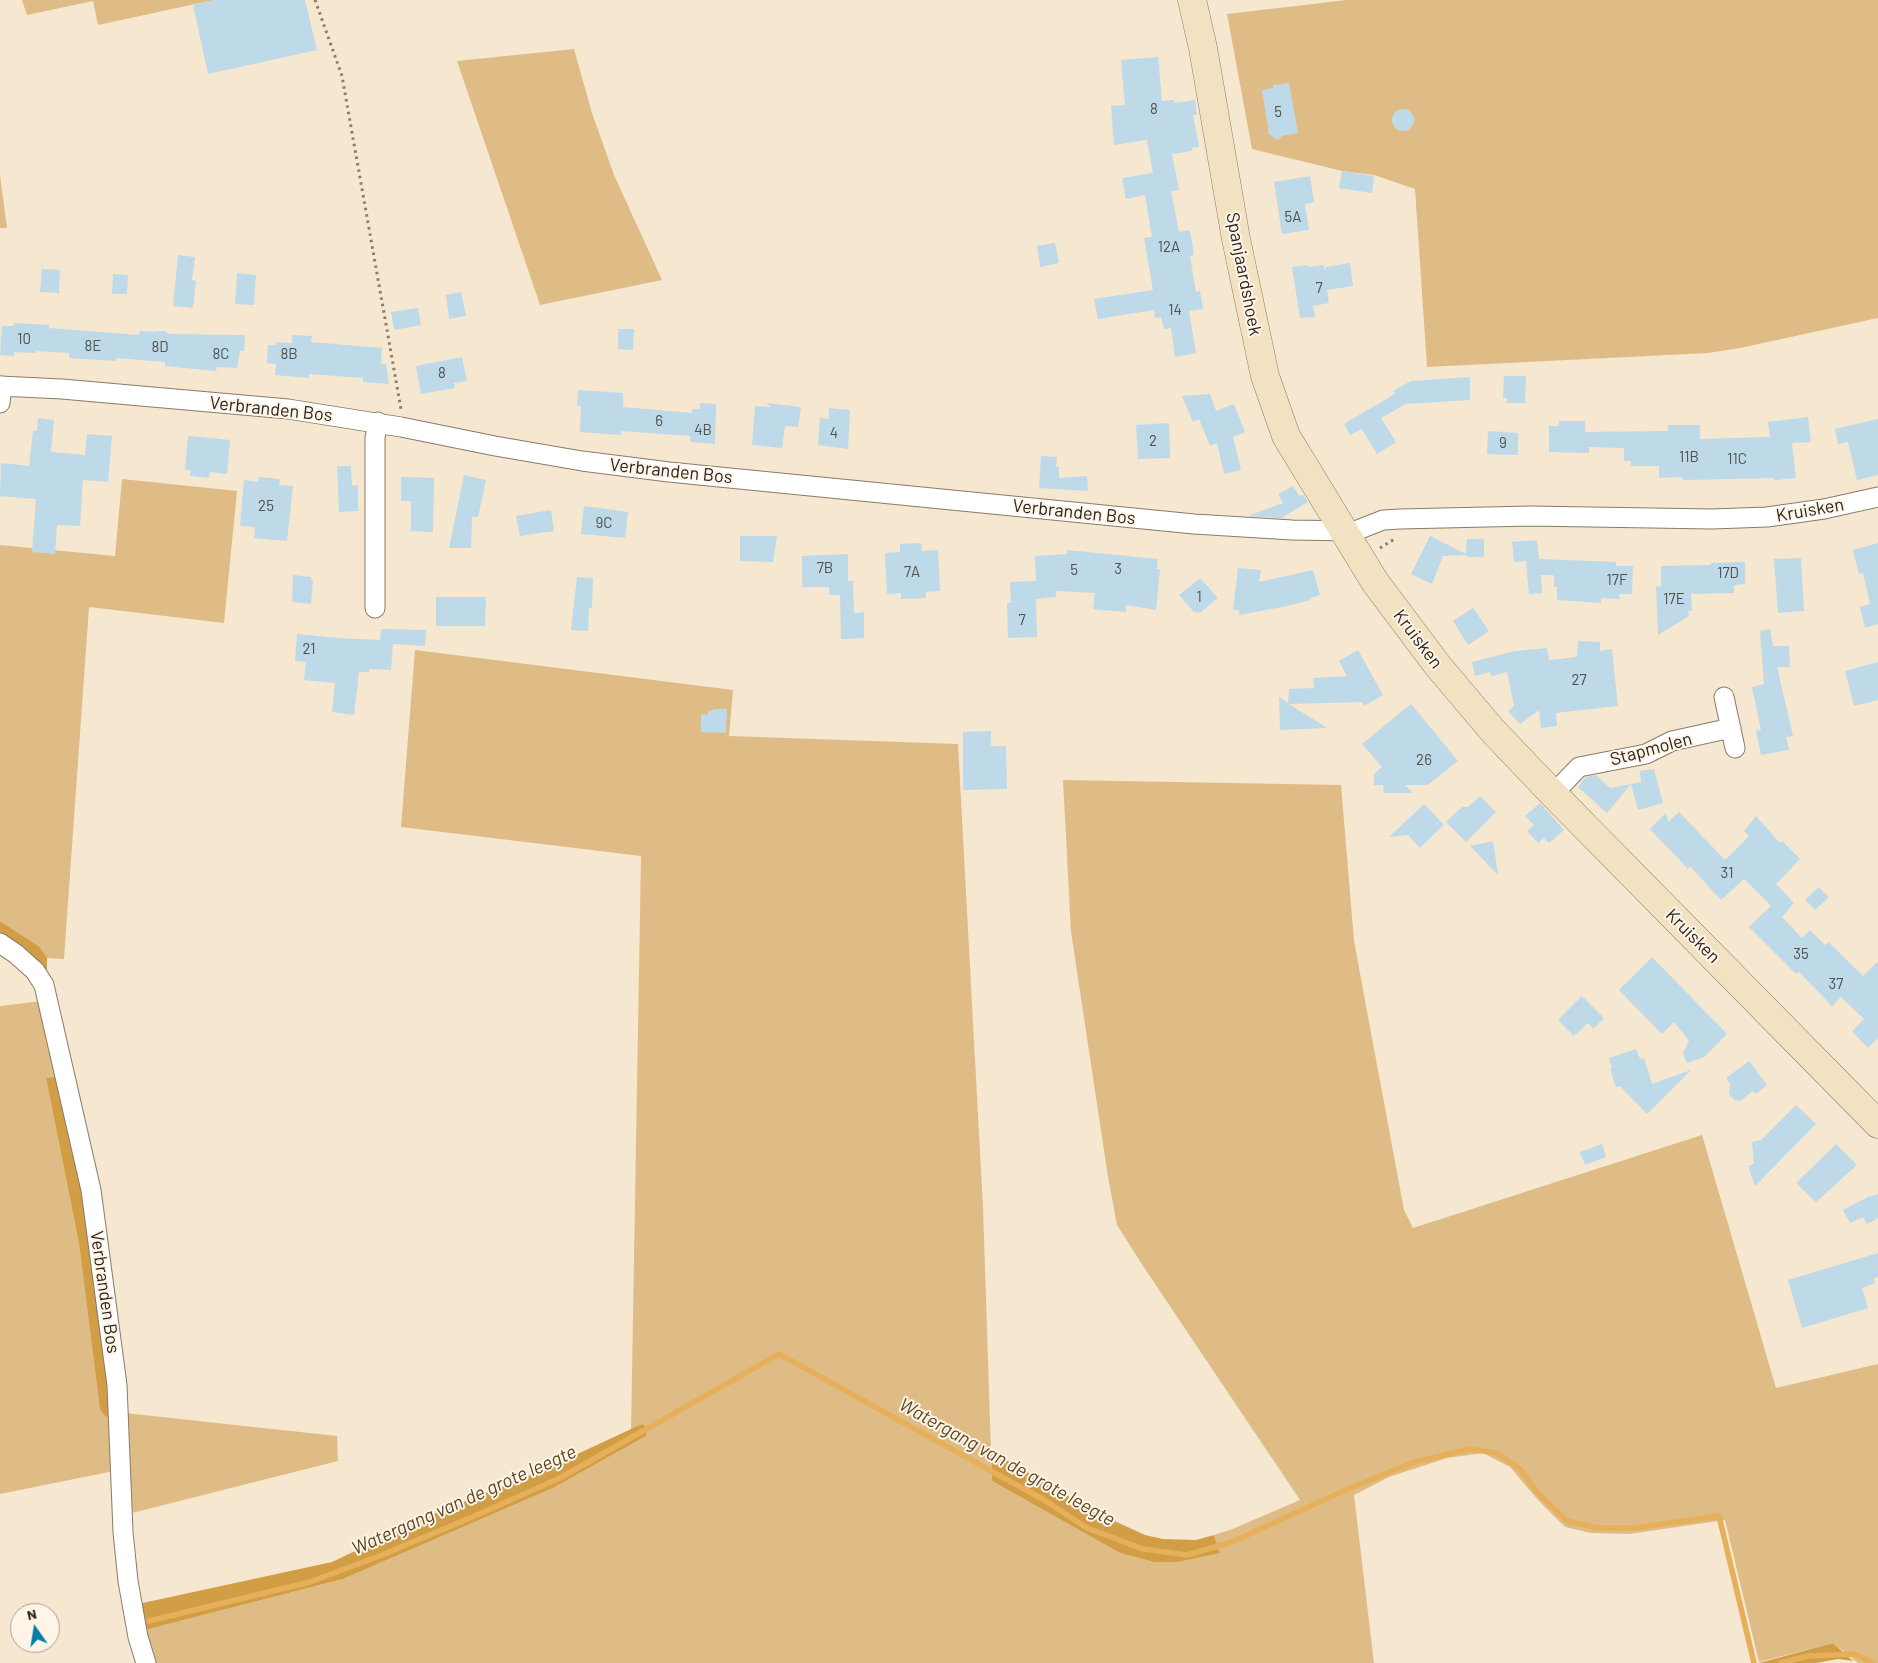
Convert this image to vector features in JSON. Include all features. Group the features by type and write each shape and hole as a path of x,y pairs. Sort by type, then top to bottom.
{"street":[{"name":"Spanjaardshoek","path":"1192,0 1203,48 1236,239 1265,376 1286,436 1344,531"},
{"name":"Verbranden Bos","path":"1,392 62,389 288,409 402,426 572,460 669,472 1194,524 1344,531"},
{"path":"375,608 376,438 378,422"},
{"name":"Kruisken","path":"1344,531 1355,531 1383,520 1400,519 1530,516 1712,519 1767,517 1824,509 1878,497"},
{"name":"Kruisken","path":"1344,531 1375,582 1438,666 1493,731 1878,1124"},
{"path":"1724,697 1735,748"},
{"name":"Stapmolen","path":"1553,794 1579,767 1646,754 1672,741 1731,728"},
{"name":"Verbranden Bos","path":"0,943 35,971 44,986 91,1190 117,1385 123,1532 128,1581 138,1637 146,1663"}],"path":[{"path":"315,0 342,76 403,420 402,426"}],"shaded area":[{"path":"22,0 214,0 98,25 93,1 27,15"},
{"path":"1347,0 1878,0 1878,318 1740,348 1708,353 1427,367 1415,189 1374,175 1342,171 1252,149 1227,14"},
{"path":"574,49 592,113 614,175 662,280 540,305 457,61"},
{"path":"0,175 7,228 0,228"},
{"path":"122,479 237,491 224,623 89,607 64,959 47,958 40,947 0,921 0,545 115,556"},
{"path":"415,650 733,690 729,736 958,744 983,1208 992,1481 1120,1553 1154,1562 1220,1553 1214,1535 1300,1500 1117,1225 1071,932 1063,780 1341,785 1354,941 1404,1210 1413,1228 1702,1135 1776,1388 1878,1364 1878,1663 1858,1663 1833,1643 1759,1662 1725,1520 1629,1534 1591,1533 1565,1527 1538,1500 1510,1467 1483,1453 1447,1458 1389,1477 1354,1495 1374,1663 154,1663 145,1630 343,1579 553,1488 646,1436 648,1428 642,1425 631,1430 641,856 401,827"},
{"path":"0,921 40,947 47,958 47,977 0,937"},
{"path":"42,1001 60,1076 46,1078 79,1244 100,1410 106,1417 114,1416 114,1471 0,1494 0,1006"},
{"path":"60,1076 86,1194 114,1416 106,1417 100,1410 79,1244 46,1078"},
{"path":"125,1413 337,1436 338,1461 128,1514"},
{"path":"642,1424 648,1428 646,1436 553,1488 343,1579 145,1630 138,1604 332,1562 431,1515 543,1470"},
{"path":"991,1451 1097,1513 1145,1535 1163,1539 1196,1540 1214,1535 1220,1553 1177,1562 1154,1562 1120,1553 992,1481"},
{"path":"1833,1643 1853,1661 1838,1659 1816,1663 1759,1663"}],"building":[{"path":"214,0 305,0 317,50 208,74 193,5"},
{"path":"1158,57 1162,101 1174,100 1174,103 1195,100 1197,115 1193,115 1199,147 1192,148 1192,151 1172,154 1179,190 1171,191 1179,232 1190,230 1194,255 1190,256 1196,292 1200,291 1203,309 1189,311 1196,353 1175,357 1171,328 1164,329 1161,317 1155,318 1154,310 1098,319 1094,299 1153,290 1144,238 1152,237 1145,195 1126,199 1122,178 1153,173 1147,140 1114,145 1111,106 1125,105 1121,60"},
{"path":"1289,83 1298,133 1282,136 1278,140 1269,134 1262,90 1273,88 1273,85"},
{"path":"1403,109 1413,116 1414,120 1407,130 1403,131 1393,124 1392,120 1399,110"},
{"path":"1342,171 1374,176 1372,193 1339,188"},
{"path":"1310,176 1314,202 1305,204 1309,230 1282,234 1274,182"},
{"path":"1055,243 1059,263 1040,267 1037,246"},
{"path":"178,255 195,257 192,280 196,281 193,308 173,306"},
{"path":"1350,263 1353,286 1327,290 1329,303 1313,306 1315,317 1300,318 1292,267 1323,265 1325,270 1326,267"},
{"path":"42,269 60,270 59,293 40,292"},
{"path":"237,273 256,275 254,305 235,304"},
{"path":"113,274 128,275 127,294 112,294"},
{"path":"461,292 466,316 449,319 446,295"},
{"path":"418,308 421,325 394,330 391,312"},
{"path":"14,323 49,325 49,328 139,335 140,331 164,331 170,334 245,335 244,351 240,351 237,368 217,367 216,371 165,366 165,362 116,358 115,361 69,358 69,353 35,351 35,353 14,352 14,356 0,355 2,326 14,326"},
{"path":"618,329 634,329 633,350 618,349"},
{"path":"292,335 312,336 311,342 382,348 381,364 386,364 389,384 363,382 363,378 309,374 309,378 275,375 276,364 267,363 268,345 276,345 277,342 292,343"},
{"path":"462,357 467,381 454,383 455,388 421,394 416,366"},
{"path":"1504,376 1526,376 1525,403 1507,403 1507,398 1503,398"},
{"path":"1470,377 1470,400 1406,404 1381,418 1396,442 1377,454 1362,429 1350,435 1344,424 1395,394 1393,391 1411,381"},
{"path":"578,390 623,393 623,407 692,413 692,409 700,409 700,403 716,404 715,444 690,442 690,436 621,431 621,435 580,432 581,406 577,406"},
{"path":"1210,394 1216,411 1234,404 1245,432 1233,437 1241,470 1224,474 1217,443 1210,446 1199,419 1193,422 1182,396"},
{"path":"766,403 801,407 798,427 785,426 782,448 752,445 755,406 771,407"},
{"path":"829,408 850,410 848,449 818,445 820,418 829,419"},
{"path":"1808,417 1811,442 1792,443 1796,478 1774,480 1774,478 1682,480 1682,477 1659,478 1659,466 1631,466 1631,461 1624,461 1624,448 1589,447 1589,453 1549,452 1549,426 1559,426 1559,421 1585,421 1585,432 1668,431 1668,425 1700,425 1700,439 1770,437 1768,422"},
{"path":"38,418 54,420 51,452 85,455 87,434 112,436 108,482 83,480 80,526 57,525 55,554 32,552 36,499 0,496 1,463 29,466 33,431 37,431"},
{"path":"1878,419 1878,475 1857,480 1848,442 1838,444 1835,429"},
{"path":"1169,423 1170,458 1138,459 1136,425"},
{"path":"1488,431 1518,433 1518,455 1487,454"},
{"path":"188,436 230,440 227,474 210,472 209,478 190,476 191,470 185,470"},
{"path":"1041,456 1057,457 1056,467 1059,467 1059,478 1087,476 1088,491 1039,488"},
{"path":"337,466 351,466 352,486 358,485 358,511 339,512"},
{"path":"464,475 486,480 478,517 472,517 471,548 449,548"},
{"path":"259,477 280,479 279,485 293,486 287,541 254,538 255,527 240,526 244,480 258,482"},
{"path":"401,477 434,478 433,532 411,531 411,501 401,501"},
{"path":"1293,486 1299,496 1303,495 1308,502 1281,518 1248,516 1283,503 1278,494"},
{"path":"584,506 628,512 625,538 581,534"},
{"path":"551,510 554,531 520,536 516,516"},
{"path":"740,536 777,536 773,562 740,561"},
{"path":"1430,536 1466,554 1467,539 1484,539 1484,557 1467,557 1467,555 1443,556 1432,584 1411,574"},
{"path":"1537,540 1539,559 1616,562 1616,566 1633,566 1632,594 1619,594 1620,599 1601,598 1601,603 1557,600 1557,587 1554,587 1554,576 1541,575 1542,593 1529,594 1526,561 1514,562 1512,542"},
{"path":"921,543 922,551 938,550 940,591 926,592 926,598 901,599 901,593 887,594 885,553 900,552 900,544"},
{"path":"1878,543 1878,624 1865,628 1860,607 1870,604 1863,573 1859,574 1853,550"},
{"path":"1067,550 1158,559 1157,569 1160,569 1156,610 1126,605 1126,612 1093,609 1095,593 1056,591 1056,597 1036,599 1037,637 1008,638 1007,603 1011,603 1010,582 1036,581 1035,556 1067,554"},
{"path":"848,554 848,581 853,581 854,613 864,612 864,638 841,639 840,595 829,595 829,587 802,587 802,556"},
{"path":"1801,558 1804,611 1778,613 1774,559"},
{"path":"1745,562 1745,584 1734,585 1734,593 1691,594 1692,611 1688,611 1689,616 1658,635 1656,586 1661,587 1661,566"},
{"path":"1238,568 1261,570 1259,582 1313,570 1320,595 1310,598 1311,600 1287,606 1239,615 1239,610 1233,610"},
{"path":"293,575 311,577 311,580 313,580 311,604 292,602"},
{"path":"577,577 593,578 592,608 589,608 588,631 571,630"},
{"path":"1200,578 1218,598 1200,613 1194,612 1179,595"},
{"path":"436,597 486,597 485,626 436,626"},
{"path":"1473,608 1489,631 1468,645 1453,621"},
{"path":"381,629 426,630 425,646 393,644 391,670 369,669 369,672 359,672 354,715 332,712 335,683 304,680 306,662 295,661 297,634 380,640"},
{"path":"1770,629 1773,646 1789,646 1790,667 1777,667 1793,736 1786,737 1789,750 1761,755 1756,731 1761,730 1752,687 1764,684 1760,631"},
{"path":"1578,641 1600,642 1600,651 1612,649 1618,706 1556,713 1557,726 1541,728 1539,710 1520,724 1508,711 1514,706 1507,672 1491,676 1490,672 1475,676 1472,662 1515,651 1547,648 1549,660 1577,657"},
{"path":"1358,650 1383,695 1364,706 1362,702 1289,704 1327,728 1280,730 1279,697 1288,703 1289,689 1314,688 1313,678 1347,676 1339,661"},
{"path":"1878,662 1878,700 1854,706 1845,671"},
{"path":"1411,704 1458,761 1428,785 1405,785 1413,793 1384,793 1383,785 1374,785 1374,774 1382,767 1362,744"},
{"path":"727,709 726,733 701,732 701,714 708,715 708,711"},
{"path":"991,731 991,746 1006,746 1007,789 963,790 963,732"},
{"path":"1654,769 1663,803 1638,810 1631,784 1607,813 1578,787 1586,777 1596,775 1610,788 1641,782 1640,771"},
{"path":"1480,796 1496,812 1466,842 1446,822 1462,807 1468,807"},
{"path":"1540,803 1564,830 1549,843 1544,838 1538,843 1527,831 1534,825 1525,816"},
{"path":"1424,804 1444,825 1420,848 1408,835 1389,837"},
{"path":"1679,812 1725,860 1749,836 1744,831 1756,816 1780,843 1782,841 1800,859 1776,884 1794,903 1782,917 1802,938 1810,930 1825,945 1829,942 1863,976 1878,961 1878,1038 1868,1048 1852,1031 1864,1019 1841,997 1832,1006 1799,972 1796,974 1749,927 1771,906 1744,879 1721,900 1690,866 1688,869 1650,829 1666,813 1668,822"},
{"path":"1493,841 1498,875 1470,846"},
{"path":"1819,887 1829,897 1815,910 1805,900"},
{"path":"1652,957 1727,1034 1704,1057 1687,1063 1683,1053 1689,1041 1674,1022 1662,1034 1619,990"},
{"path":"1582,996 1604,1018 1593,1029 1588,1023 1574,1036 1558,1020"},
{"path":"1636,1049 1640,1059 1644,1058 1652,1084 1691,1070 1647,1114 1620,1086 1616,1087 1610,1069 1612,1068 1609,1058"},
{"path":"1749,1061 1767,1085 1756,1094 1753,1091 1740,1101 1734,1100 1729,1094 1730,1084 1726,1078"},
{"path":"1796,1105 1816,1124 1755,1186 1748,1166 1754,1164 1752,1142 1761,1140"},
{"path":"1602,1144 1606,1157 1585,1165 1580,1152"},
{"path":"1836,1144 1857,1165 1816,1202 1796,1183"},
{"path":"1878,1194 1878,1218 1867,1224 1863,1217 1850,1223 1843,1210 1870,1196"},
{"path":"1878,1253 1878,1277 1874,1278 1875,1283 1862,1288 1868,1308 1802,1328 1788,1280"}],"waterway":[{"name":"Watergang van de grote leegte","path":"149,1621 310,1582 382,1555 477,1515 560,1478 779,1354 1044,1500 1087,1528 1143,1549 1187,1555 1232,1542 1341,1492 1414,1462 1470,1449 1496,1453 1520,1469 1537,1492 1567,1521 1597,1528 1634,1528 1719,1516 1754,1663"},
{"name":"Watergang van de grote leegte","path":"1781,1663 1808,1656 1855,1654 1872,1663"}]}
